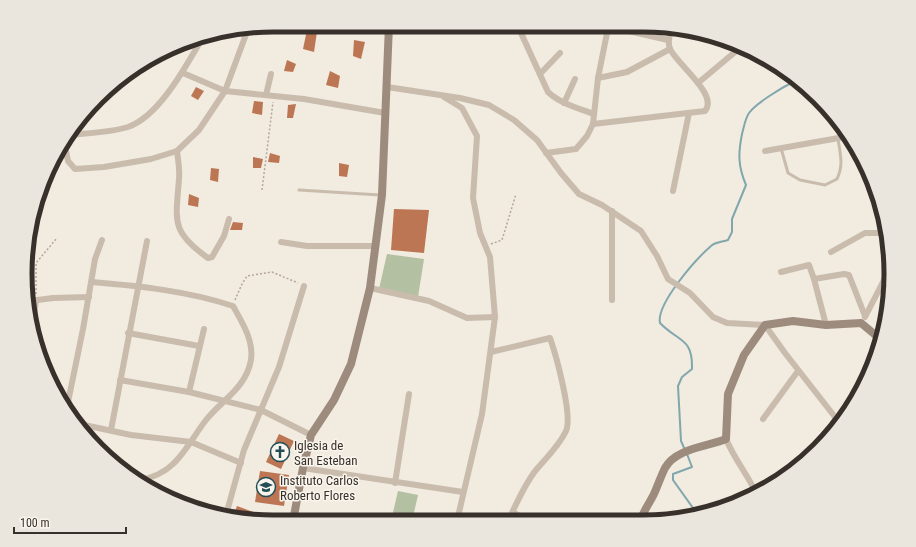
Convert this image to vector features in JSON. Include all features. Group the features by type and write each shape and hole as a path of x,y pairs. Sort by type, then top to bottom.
{"street":[{"path":"294,515 311,435 334,400 351,364 370,288 382,195 389,32"},
{"path":"521,32 548,92 564,103 594,114"},
{"path":"546,153 576,149 587,136 593,124 598,78 607,32"},
{"path":"635,32 668,40"},
{"path":"66,150 68,161 75,169 104,167 151,160 177,151 200,130 225,91 246,34"},
{"path":"593,124 705,111 709,102 698,83 670,49 668,40 670,34"},
{"path":"77,134 130,126 155,108 183,73 199,44"},
{"path":"598,78 626,72 670,49"},
{"path":"698,83 737,51"},
{"path":"540,74 560,53"},
{"path":"183,73 225,91 304,99 385,113"},
{"path":"266,95 271,74"},
{"path":"564,103 575,79"},
{"path":"387,87 460,98 488,105 514,120 537,140 579,194 612,211 641,231 657,256 668,279 690,293 713,318 728,323 765,325 793,321 826,325 863,320"},
{"path":"443,96 462,108 477,136 473,198 480,233 491,264 495,318 482,414 458,515"},
{"path":"673,191 689,113"},
{"path":"765,151 842,137"},
{"path":"177,151 180,177 176,222 186,241 208,258 212,257 224,236 229,219"},
{"path":"612,211 612,300"},
{"path":"831,252 865,233 880,233"},
{"path":"68,400 92,282 95,259 102,240"},
{"path":"111,430 137,285 147,241"},
{"path":"281,242 307,246 375,246"},
{"path":"781,272 809,265 826,325"},
{"path":"814,279 844,274 848,275 863,320 876,334"},
{"path":"863,320 884,281"},
{"path":"92,282 137,285 213,299 233,306 251,346 251,360 241,384 233,394 224,400 213,412 173,464 157,477 147,479"},
{"path":"227,510 244,450 280,367 304,286"},
{"path":"370,288 429,301 467,318 495,318"},
{"path":"34,300 89,297"},
{"path":"765,325 798,371 835,417 835,420"},
{"path":"753,487 743,468 733,455 726,439 728,394 744,355 765,325"},
{"path":"189,392 204,329"},
{"path":"128,333 200,346"},
{"path":"491,352 550,338 557,357 567,414 566,430 552,452 535,471 511,515"},
{"path":"763,419 798,371"},
{"path":"120,380 189,392 261,410 311,435"},
{"path":"395,483 409,394"},
{"path":"85,424 131,435 191,442 241,463"},
{"path":"642,515 644,508 653,496 665,468 670,462 681,454 690,450 711,445 726,439"},
{"path":"303,468 463,492"},
{"path":"513,512 518,515"}],"lane":[{"path":"781,148 788,173 800,180 825,184 837,179 841,171 841,161 837,138"},
{"path":"299,190 382,195"}],"path":[{"path":"262,190 274,96"},
{"path":"486,247 502,240 516,194"},
{"path":"33,295 36,263 57,238"},
{"path":"233,306 247,276 272,272 304,286"}],"green space":[{"path":"387,254 424,259 418,297 379,289"},
{"path":"398,491 418,495 413,515 392,515"}],"building":[{"path":"307,32 317,32 314,52 303,49"},
{"path":"354,40 365,42 361,59 353,56"},
{"path":"287,60 296,64 293,72 284,71"},
{"path":"330,71 340,76 338,88 326,85"},
{"path":"196,87 204,91 198,100 191,96"},
{"path":"254,101 263,102 262,115 252,113"},
{"path":"296,104 293,118 287,118 288,105"},
{"path":"270,153 280,156 279,163 268,162"},
{"path":"253,157 263,159 261,168 253,168"},
{"path":"339,163 349,165 347,177 339,176"},
{"path":"211,168 219,169 218,182 210,180"},
{"path":"189,194 199,198 198,207 188,205"},
{"path":"394,209 429,210 424,253 391,250"},
{"path":"233,222 243,223 242,230 230,230"},
{"name":"Iglesia de San Esteban","path":"279,434 294,441 281,469 266,462"},
{"path":"260,471 289,475 284,506 255,502"},
{"path":"237,506 256,513 242,513 235,512"}],"waterway":[{"path":"685,450 681,441 678,386 682,377 692,369 692,359 687,345 660,323 660,315 664,305 678,282 704,252 713,245 728,240 732,232 732,219 746,185 741,172 739,154 742,134 748,115 752,109 763,100 791,83"},
{"path":"687,454 692,467 673,474 673,480 694,509"}],"place":[{"name":"Iglesia de San Esteban","path":"280,452"},
{"name":"Instituto Carlos Roberto Flores","path":"266,487"}]}
